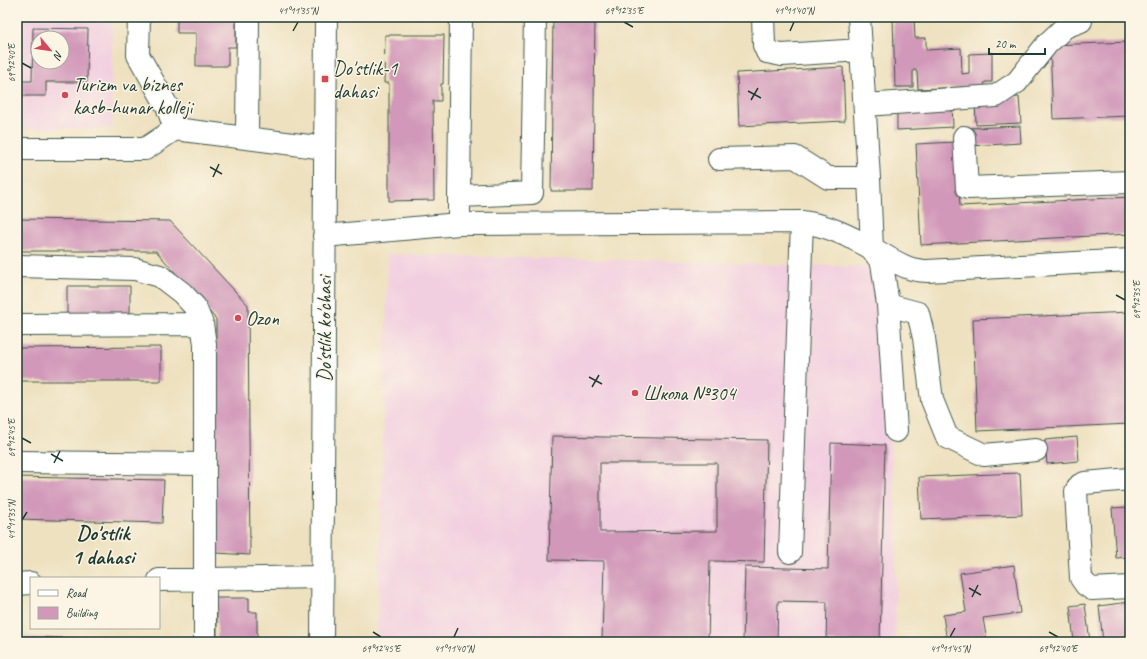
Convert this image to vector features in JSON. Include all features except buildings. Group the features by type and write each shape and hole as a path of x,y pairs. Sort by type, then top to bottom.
{"street":[{"path":"139,17 138,55 166,106 175,129"},
{"path":"247,138 248,17"},
{"name":"Do'stlik ko'chasi","path":"322,642 326,17"},
{"path":"458,224 461,17"},
{"path":"459,196 532,192 535,17"},
{"path":"763,17 764,45 767,52 782,55 861,50"},
{"path":"859,17 870,178 872,249 882,263 888,305 896,431"},
{"path":"865,105 996,96 1017,82 1047,44 1065,27 1081,21"},
{"path":"17,149 145,149 175,129 325,148"},
{"path":"964,137 966,188 1130,182"},
{"path":"719,159 795,157 828,178 870,178"},
{"path":"324,236 458,224 802,222 828,228 850,237 901,265 912,269 927,271 1130,260"},
{"path":"790,552 802,222"},
{"path":"17,266 136,269 160,276 182,293 195,307 202,324 205,344 204,642"},
{"path":"888,305 918,313 924,338 932,400 947,436 984,455 1036,450"},
{"path":"17,325 202,324"},
{"path":"17,462 205,464"},
{"path":"1130,479 1085,483 1080,485 1076,491 1082,578 1086,585 1092,589 1130,587"},
{"path":"160,580 322,577"},
{"path":"17,584 30,583"}],"shaded area":[{"name":"Turizm va biznes kasb-hunar kolleji","path":"17,17 112,17 112,128 17,129"},
{"name":"Школа №304","path":"388,254 873,267 897,518 895,642 377,642"}],"place":[{"name":"Do'stlik-1 dahasi","path":"325,79"},
{"name":"Turizm va biznes kasb-hunar kolleji","path":"65,95"},
{"name":"Ozon","path":"238,318"},
{"name":"Школа №304","path":"635,393"}],"district":[{"name":"Do'stlik 1 dahasi","path":"103,545"}]}
